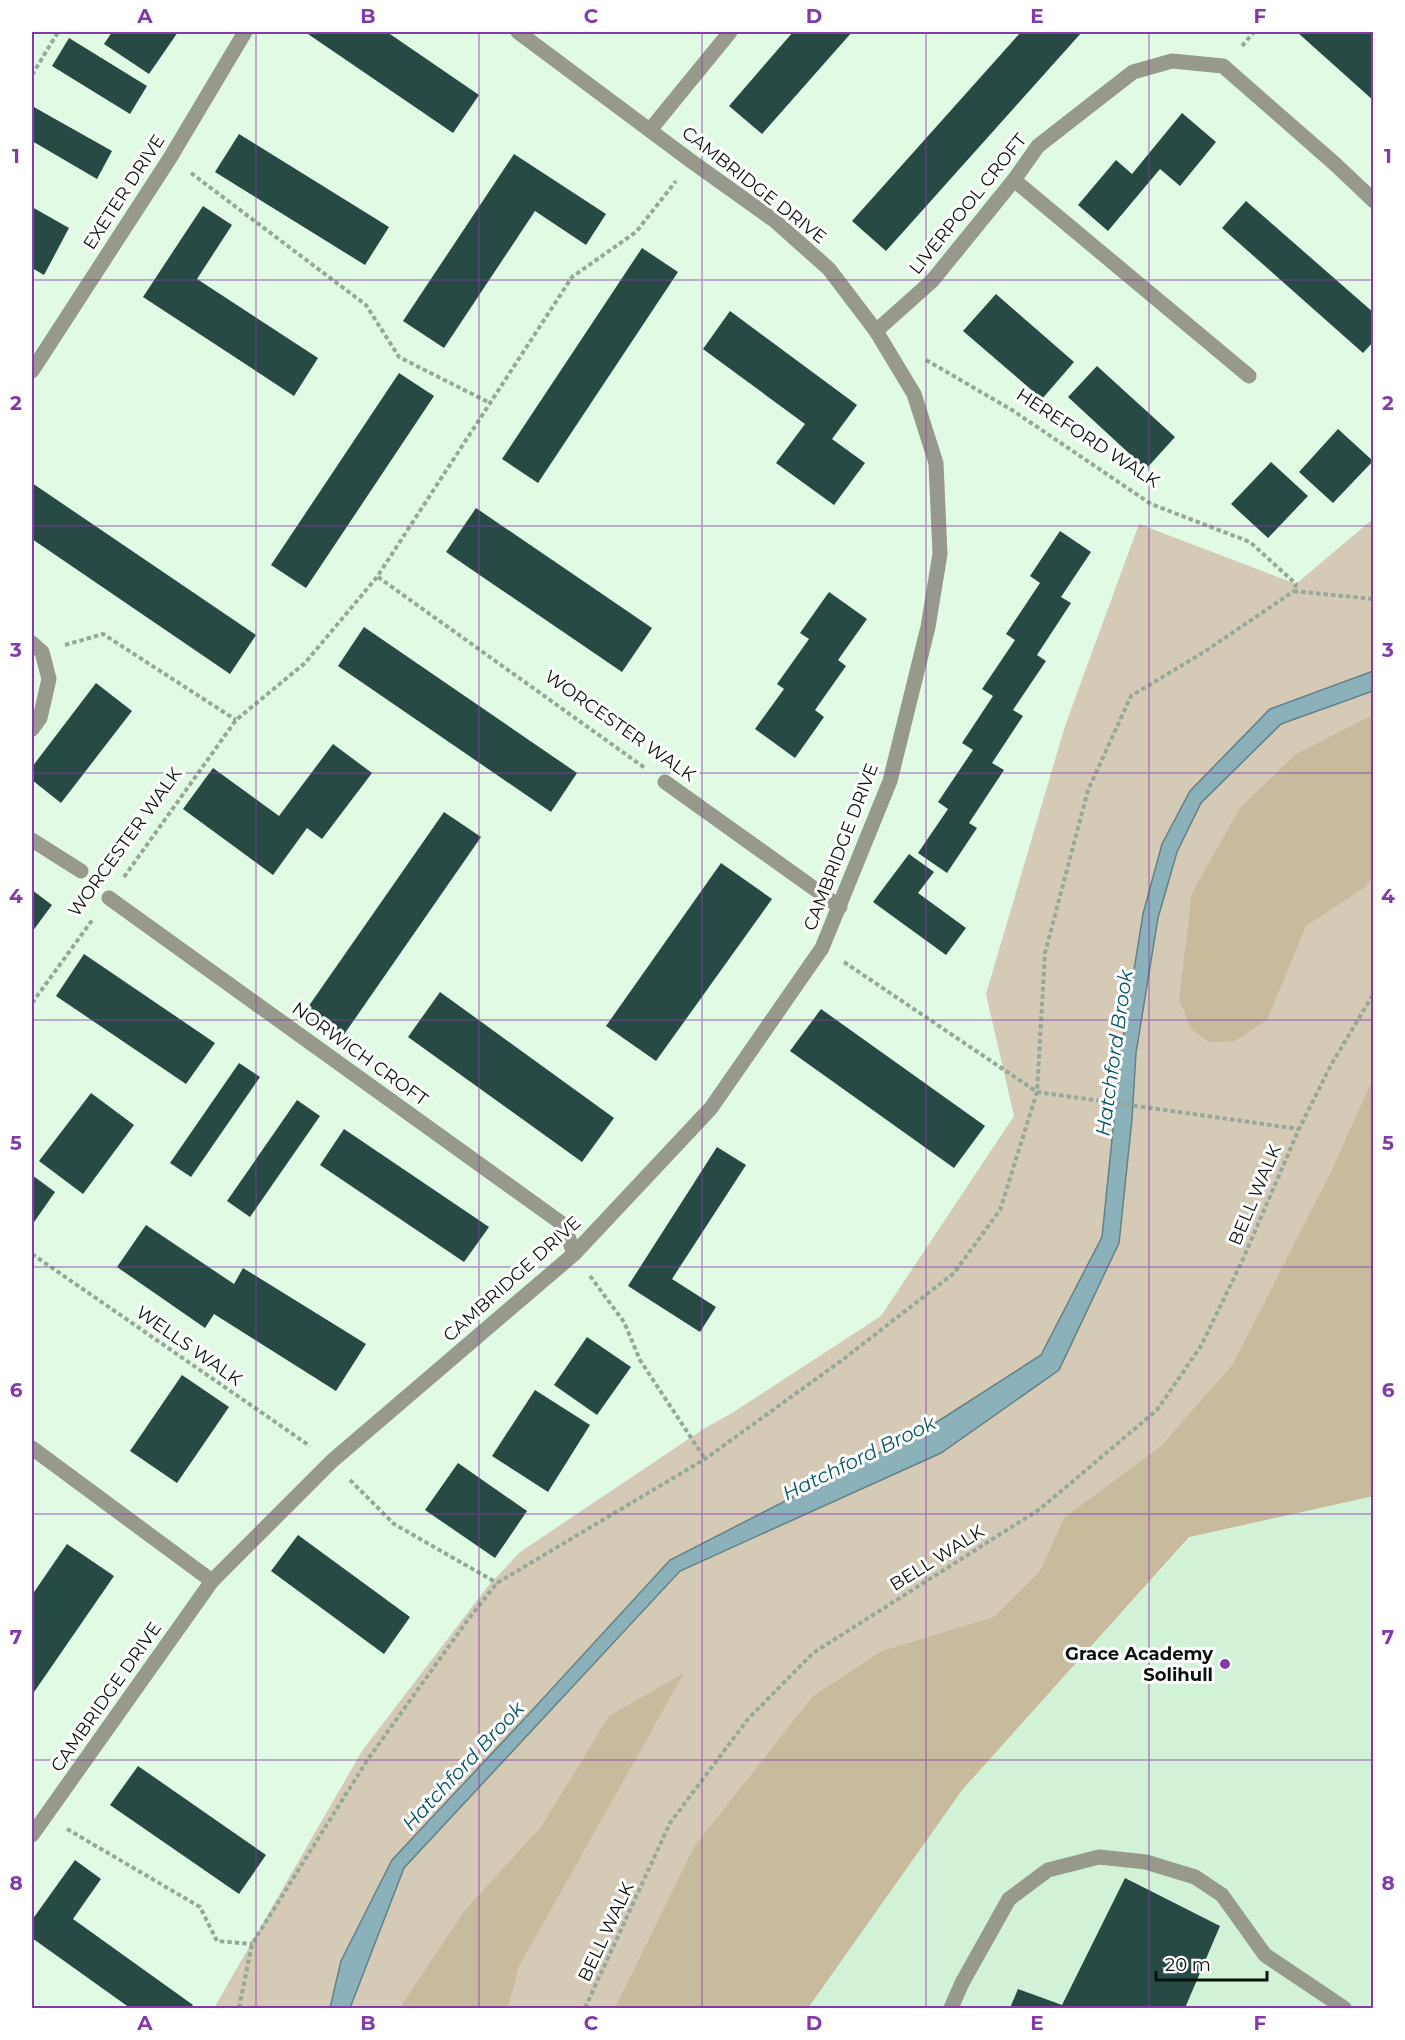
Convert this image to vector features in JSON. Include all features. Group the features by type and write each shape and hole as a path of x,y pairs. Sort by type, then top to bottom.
{"street":[{"name":"EXETER DRIVE","path":"32,371 170,158 245,32"},
{"name":"CAMBRIDGE DRIVE","path":"32,1835 212,1581 332,1461 574,1254 711,1108 822,948 890,781 928,627 940,554 936,463 914,394 876,331 829,269 775,221 518,32"},
{"path":"650,129 730,32"},
{"name":"LIVERPOOL CROFT","path":"876,331 932,281 1014,180 1038,146 1133,72 1172,61 1223,66 1374,201"},
{"path":"1014,180 1249,376"},
{"path":"32,729 40,718 49,679 37,647"},
{"name":"WORCESTER WALK","path":"665,782 840,907"},
{"path":"32,840 81,871"},
{"name":"NORWICH CROFT","path":"109,898 564,1225 574,1254"},
{"path":"32,1448 212,1581"},
{"path":"951,2008 962,1983 1009,1899 1048,1870 1099,1857 1146,1862 1195,1877 1222,1895 1265,1955 1344,2008"}],"path":[{"path":"32,75 58,32"},
{"path":"170,158 366,305 399,357 490,403"},
{"name":"WORCESTER WALK","path":"32,1003 236,720 305,663 377,577 572,278 636,232 691,161"},
{"name":"HEREFORD WALK","path":"925,359 1012,410 1151,504 1250,542 1296,584 1294,591"},
{"name":"WORCESTER WALK","path":"377,577 665,782"},
{"path":"239,2008 252,1944 368,1759 497,1583 705,1459 845,1358 954,1273 1000,1210 1037,1092 1044,953 1088,790 1131,696 1204,652 1294,591 1374,599"},
{"path":"37,647 103,634 236,720"},
{"path":"822,948 1037,1092 1299,1129"},
{"name":"BELL WALK","path":"585,2008 670,1823 748,1719 813,1653 1040,1509 1158,1410 1201,1346 1243,1260 1299,1129 1331,1065 1374,993"},
{"name":"WELLS WALK","path":"32,1254 332,1461 394,1524 497,1583"},
{"path":"574,1254 624,1322 640,1360 705,1459"},
{"path":"45,1817 200,1907 217,1941 252,1944"}],"shaded area":[{"path":"1373,519 1373,1496 1189,1537 962,1790 808,2008 214,2008 362,1751 488,1586 520,1552 705,1428 732,1413 881,1316 1014,1116 986,994 1065,726 1139,524 1296,584"},
{"path":"1373,715 1373,878 1365,887 1306,926 1267,1020 1235,1041 1209,1042 1191,1029 1179,999 1192,893 1240,808 1296,754"},
{"path":"1373,1079 1373,1496 1189,1537 962,1790 808,2008 615,2008 694,1847 813,1696 882,1651 994,1617 1040,1571 1064,1518 1161,1446 1233,1364 1329,1176"},
{"name":"Grace Academy Solihull","path":"1373,1496 1373,2008 808,2008 962,1790 1190,1537"},
{"path":"684,1673 518,1968 508,2008 402,2008 403,2003 465,1910 541,1827 609,1716"}],"water":[{"path":"1373,671 1373,691 1281,724 1201,803 1177,852 1158,918 1136,1053 1132,1119 1119,1243 1059,1370 941,1453 680,1571 404,1868 350,2008 330,2008 341,1961 392,1860 670,1560 926,1429 1041,1355 1102,1237 1121,1051 1143,914 1162,844 1190,791 1270,709"}],"building":[{"path":"112,32 178,32 149,74 104,44"},
{"path":"305,32 387,32 479,95 453,133"},
{"path":"793,32 852,32 762,134 729,106"},
{"path":"1021,32 1082,32 886,251 852,221"},
{"path":"1297,32 1369,32 1374,35 1374,101"},
{"path":"69,38 147,86 130,114 52,66"},
{"path":"32,106 112,151 97,179 32,141"},
{"path":"1182,113 1216,142 1180,186 1160,169 1108,231 1078,205 1116,160 1132,174"},
{"path":"239,134 389,227 365,265 215,172"},
{"path":"514,154 606,214 586,245 535,211 444,348 403,321"},
{"path":"1246,201 1374,313 1374,341 1363,353 1222,228"},
{"path":"203,206 232,225 197,279 318,358 294,396 143,297"},
{"path":"32,207 69,228 44,275 32,268"},
{"path":"642,248 678,272 538,483 502,459"},
{"path":"996,294 1074,362 1042,399 963,331"},
{"path":"730,311 857,405 832,439 865,463 834,505 776,463 805,424 703,349"},
{"path":"1097,366 1175,437 1146,469 1068,397"},
{"path":"399,373 434,396 306,588 271,565"},
{"path":"1338,429 1373,461 1333,503 1299,472"},
{"path":"1271,462 1308,496 1268,538 1231,504"},
{"path":"32,483 256,635 230,674 32,539"},
{"path":"476,508 652,628 622,672 446,552"},
{"path":"1060,531 1091,552 1061,597 1071,603 1037,655 1046,661 1013,710 1023,716 992,763 1004,770 969,823 977,828 947,873 918,853 948,809 938,802 973,750 962,743 993,696 982,689 1015,640 1006,634 1040,583 1030,576"},
{"path":"829,592 867,619 838,660 846,666 815,710 824,717 795,758 755,729 784,689 777,684 809,639 800,633"},
{"path":"364,627 577,773 551,812 338,666"},
{"path":"96,683 132,711 61,803 32,780 32,767"},
{"path":"333,744 372,773 322,839 307,828 273,875 183,809 213,768 279,816"},
{"path":"444,812 481,837 343,1036 306,1010"},
{"path":"909,854 934,872 918,893 966,928 946,955 873,902"},
{"path":"721,863 772,899 656,1061 606,1026"},
{"path":"32,890 52,905 32,932"},
{"path":"84,954 215,1043 186,1084 56,996"},
{"path":"440,992 614,1118 582,1162 408,1037"},
{"path":"821,1009 985,1126 954,1168 790,1051"},
{"path":"239,1063 260,1077 191,1177 170,1163"},
{"path":"91,1093 134,1125 83,1194 39,1161"},
{"path":"297,1100 320,1116 250,1217 227,1201"},
{"path":"344,1129 489,1227 464,1262 320,1165"},
{"path":"717,1147 746,1165 672,1279 716,1307 700,1332 628,1286"},
{"path":"32,1175 55,1192 32,1225"},
{"path":"146,1225 234,1284 243,1268 366,1344 336,1391 214,1314 205,1328 117,1267"},
{"path":"587,1337 631,1367 597,1415 554,1385"},
{"path":"182,1375 229,1407 177,1483 130,1451"},
{"path":"535,1390 590,1425 548,1492 492,1456"},
{"path":"458,1463 527,1511 495,1558 425,1510"},
{"path":"298,1535 410,1617 384,1654 271,1571"},
{"path":"67,1544 114,1576 32,1695 32,1595"},
{"path":"138,1766 266,1855 239,1894 110,1805"},
{"path":"75,1860 101,1879 73,1919 193,2005 190,2008 130,2008 32,1938 32,1920"},
{"path":"1125,1878 1220,1926 1185,2008 1010,2008 1018,1989 1062,2005"}],"place":[{"name":"Grace Academy Solihull","path":"1225,1664"}],"water label":[{"name":"Hatchford Brook","path":"1114,1053"},
{"name":"Hatchford Brook","path":"859,1458"},
{"name":"Hatchford Brook","path":"463,1766"}]}
